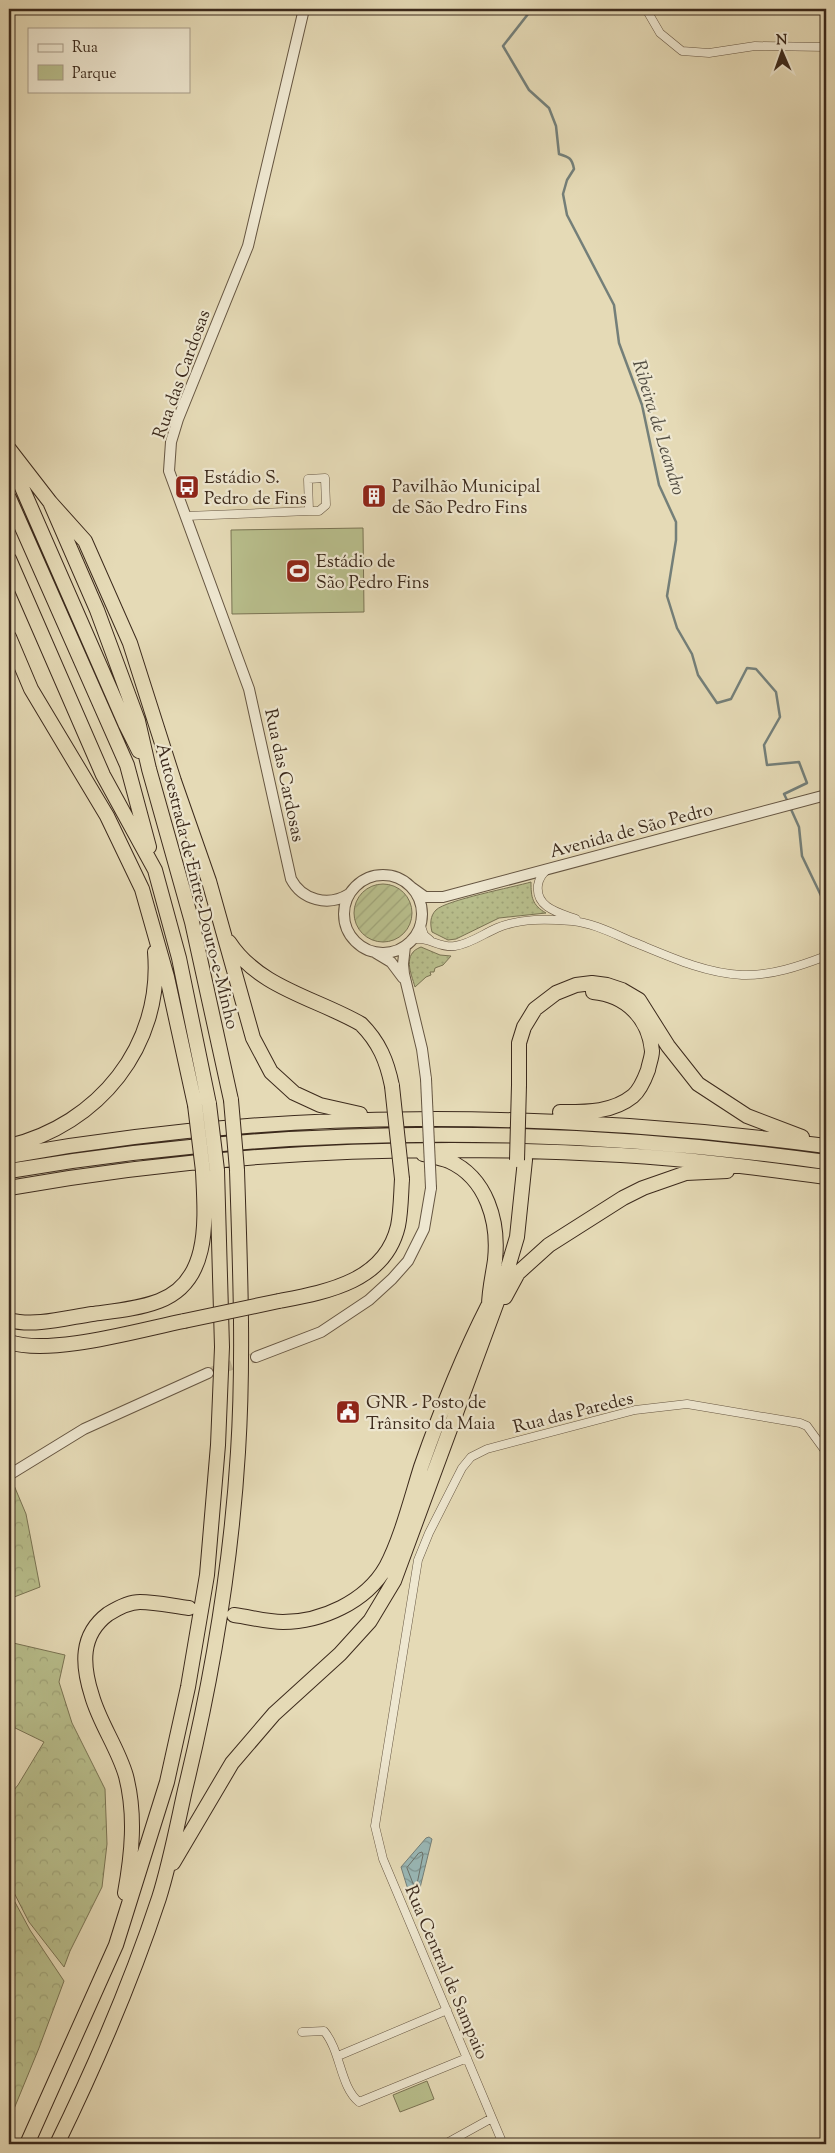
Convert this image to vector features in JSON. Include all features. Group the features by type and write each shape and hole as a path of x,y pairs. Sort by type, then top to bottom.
{"highway":[{"name":"Autoestrada de Entre-Douro-e-Minho","path":"9,449 50,502 97,610 138,721 149,769 192,922 231,1100 238,1170 242,1349 238,1452 232,1532 219,1629 207,1693 160,1894 118,2013 57,2144"},
{"path":"9,456 125,723 149,769"},
{"path":"9,498 126,764 155,870"},
{"path":"50,502 85,541 130,643 174,781 209,881 252,1038 271,1072 294,1093 320,1106 389,1118"},
{"name":"Autoestrada de Entre-Douro-e-Minho","path":"9,559 103,774 155,870 179,958 202,1104"},
{"path":"9,637 31,689 107,816 142,890 151,919 202,1104 210,1171 221,1378 216,1485 207,1575 194,1655 175,1750 156,1818 116,1945 27,2144"},
{"path":"9,1146 51,1132 81,1114 108,1089 129,1061 144,1032 155,990 156,954 151,919"},
{"path":"9,1342 21,1346 51,1346 106,1338 344,1285 376,1266 393,1240 398,1225 402,1179 392,1086 388,1065 382,1051 373,1036 361,1024 256,972 240,957 223,932"},
{"path":"523,1085 519,1043 524,1028 535,1010 556,994 576,985 592,983 607,985 622,990 639,1000 668,1046 698,1084 746,1116 826,1146"},
{"path":"160,1894 176,1857 232,1763 274,1714 340,1654 370,1621 394,1581 488,1328 518,1237 523,1085 528,1044 533,1029 540,1016 557,1002 578,993 591,991 604,993 628,1004 646,1026 652,1053 645,1079 634,1096 610,1108 594,1112 559,1112 540,1120"},
{"path":"9,1156 188,1131 270,1124 389,1118 540,1120 685,1130 826,1146"},
{"path":"9,1172 114,1155 180,1148 300,1138 413,1134 532,1136 649,1143 826,1162"},
{"path":"382,1150 417,1153 448,1161 463,1170 481,1190 491,1211 496,1236 489,1306"},
{"path":"9,1188 47,1181 190,1163 382,1150 537,1151 640,1156 771,1169 826,1177"},
{"path":"234,1615 282,1622 309,1620 337,1610 365,1592 385,1568 444,1408 475,1331 489,1306 502,1268 510,1236 521,1160"},
{"path":"488,1328 518,1273 531,1260 549,1244 623,1198 643,1188 686,1173 771,1169"},
{"path":"9,1320 17,1322 55,1320 137,1308 160,1301 177,1290 194,1272 201,1252 210,1171"},
{"path":"9,1194 47,1181"},
{"path":"116,1945 130,1856 132,1810 126,1775 92,1696 85,1662 87,1640 96,1623 115,1610 138,1602 188,1608"}],"street":[{"name":"Rua das Cardosas","path":"304,9 248,246 178,419 171,442 169,471 249,689 291,879 296,888 304,895 326,901 339,910 344,922"},
{"path":"646,9 660,33 682,52 709,53 755,46 826,47"},
{"path":"186,516 319,511 326,505 325,478 308,479 309,511"},
{"name":"Avenida de São Pedro","path":"421,919 429,906 444,897 826,795"},
{"path":"550,868 544,873 538,883 539,897 544,905 677,960 709,970 742,975 777,972 826,956"},
{"path":"406,986 397,968 391,962 357,943 347,930 344,922 345,903 349,894 367,878 378,875 390,876 402,880 411,887 420,904 424,934 442,946 461,945 498,928 519,921 574,921 594,926"},
{"name":"Avenida de São Pedro","path":"411,887 425,896 444,897"},
{"path":"326,901 335,900 349,894"},
{"path":"256,1357 321,1332 369,1300 408,1261 424,1229 431,1188 426,1079 419,1033 402,964 408,943 421,919"},
{"path":"371,951 389,952 422,939 434,942"},
{"path":"9,1475 84,1429 208,1373"},
{"name":"Rua das Paredes","path":"378,1808 418,1560 436,1518 462,1468 471,1458 487,1449 635,1410 687,1404 800,1423 807,1426 826,1452"},
{"name":"Rua Central de Sampaio","path":"378,1808 375,1826 383,1859 503,2144"},
{"path":"338,2056 447,2010"},
{"path":"302,2032 324,2031 329,2037 338,2056 352,2097 359,2102 467,2058"},
{"path":"446,2144 492,2118"}],"green space":[{"name":"Estádio de São Pedro Fins","path":"363,528 364,612 232,614 231,530"},
{"path":"531,882 533,900 546,913 499,918 456,939 448,940 432,932 432,917 436,910 442,906"},
{"path":"377,884 389,884 404,892 412,907 412,919 404,934 389,942 377,942 362,934 354,919 354,907 362,892"},
{"path":"421,947 440,955 451,956 443,965 435,968 434,972 430,972 431,975 415,987 409,964 411,954"},
{"path":"13,1483 26,1514 40,1587 9,1599 9,1486"},
{"path":"9,1642 65,1655 59,1682 72,1723 105,1789 107,1844 102,1887 64,1967 29,1922 9,1883 9,1796 18,1785 44,1742 9,1725"},
{"path":"9,1891 30,1930 64,1981 9,2121"},
{"path":"427,2081 434,2099 400,2112 393,2095"}],"water":[{"path":"426,1838 432,1839 419,1892 409,1893 401,1867"}],"waterway":[{"name":"Ribeira de Leandro","path":"532,9 503,46 529,90 549,108 556,126 559,154 570,158 573,165 574,169 567,180 563,194 567,215 614,305 619,343 642,405 659,485 676,522 676,540 667,596 677,628 692,654 698,675 717,703 731,699 747,668 756,669 776,692 780,717 764,745 767,765 799,762 807,783 784,794 788,802"},
{"name":"Ribeira de Leandro","path":"790,807 799,827 802,856 826,906"}],"tunnel":[{"path":"208,1373 256,1357"}],"place":[{"name":"Estádio S. Pedro de Fins","path":"187,487"},
{"name":"Pavilhão Municipal de São Pedro Fins","path":"374,496"},
{"name":"Estádio de São Pedro Fins","path":"298,571"},
{"name":"GNR - Posto de Trânsito da Maia","path":"348,1412"}]}
